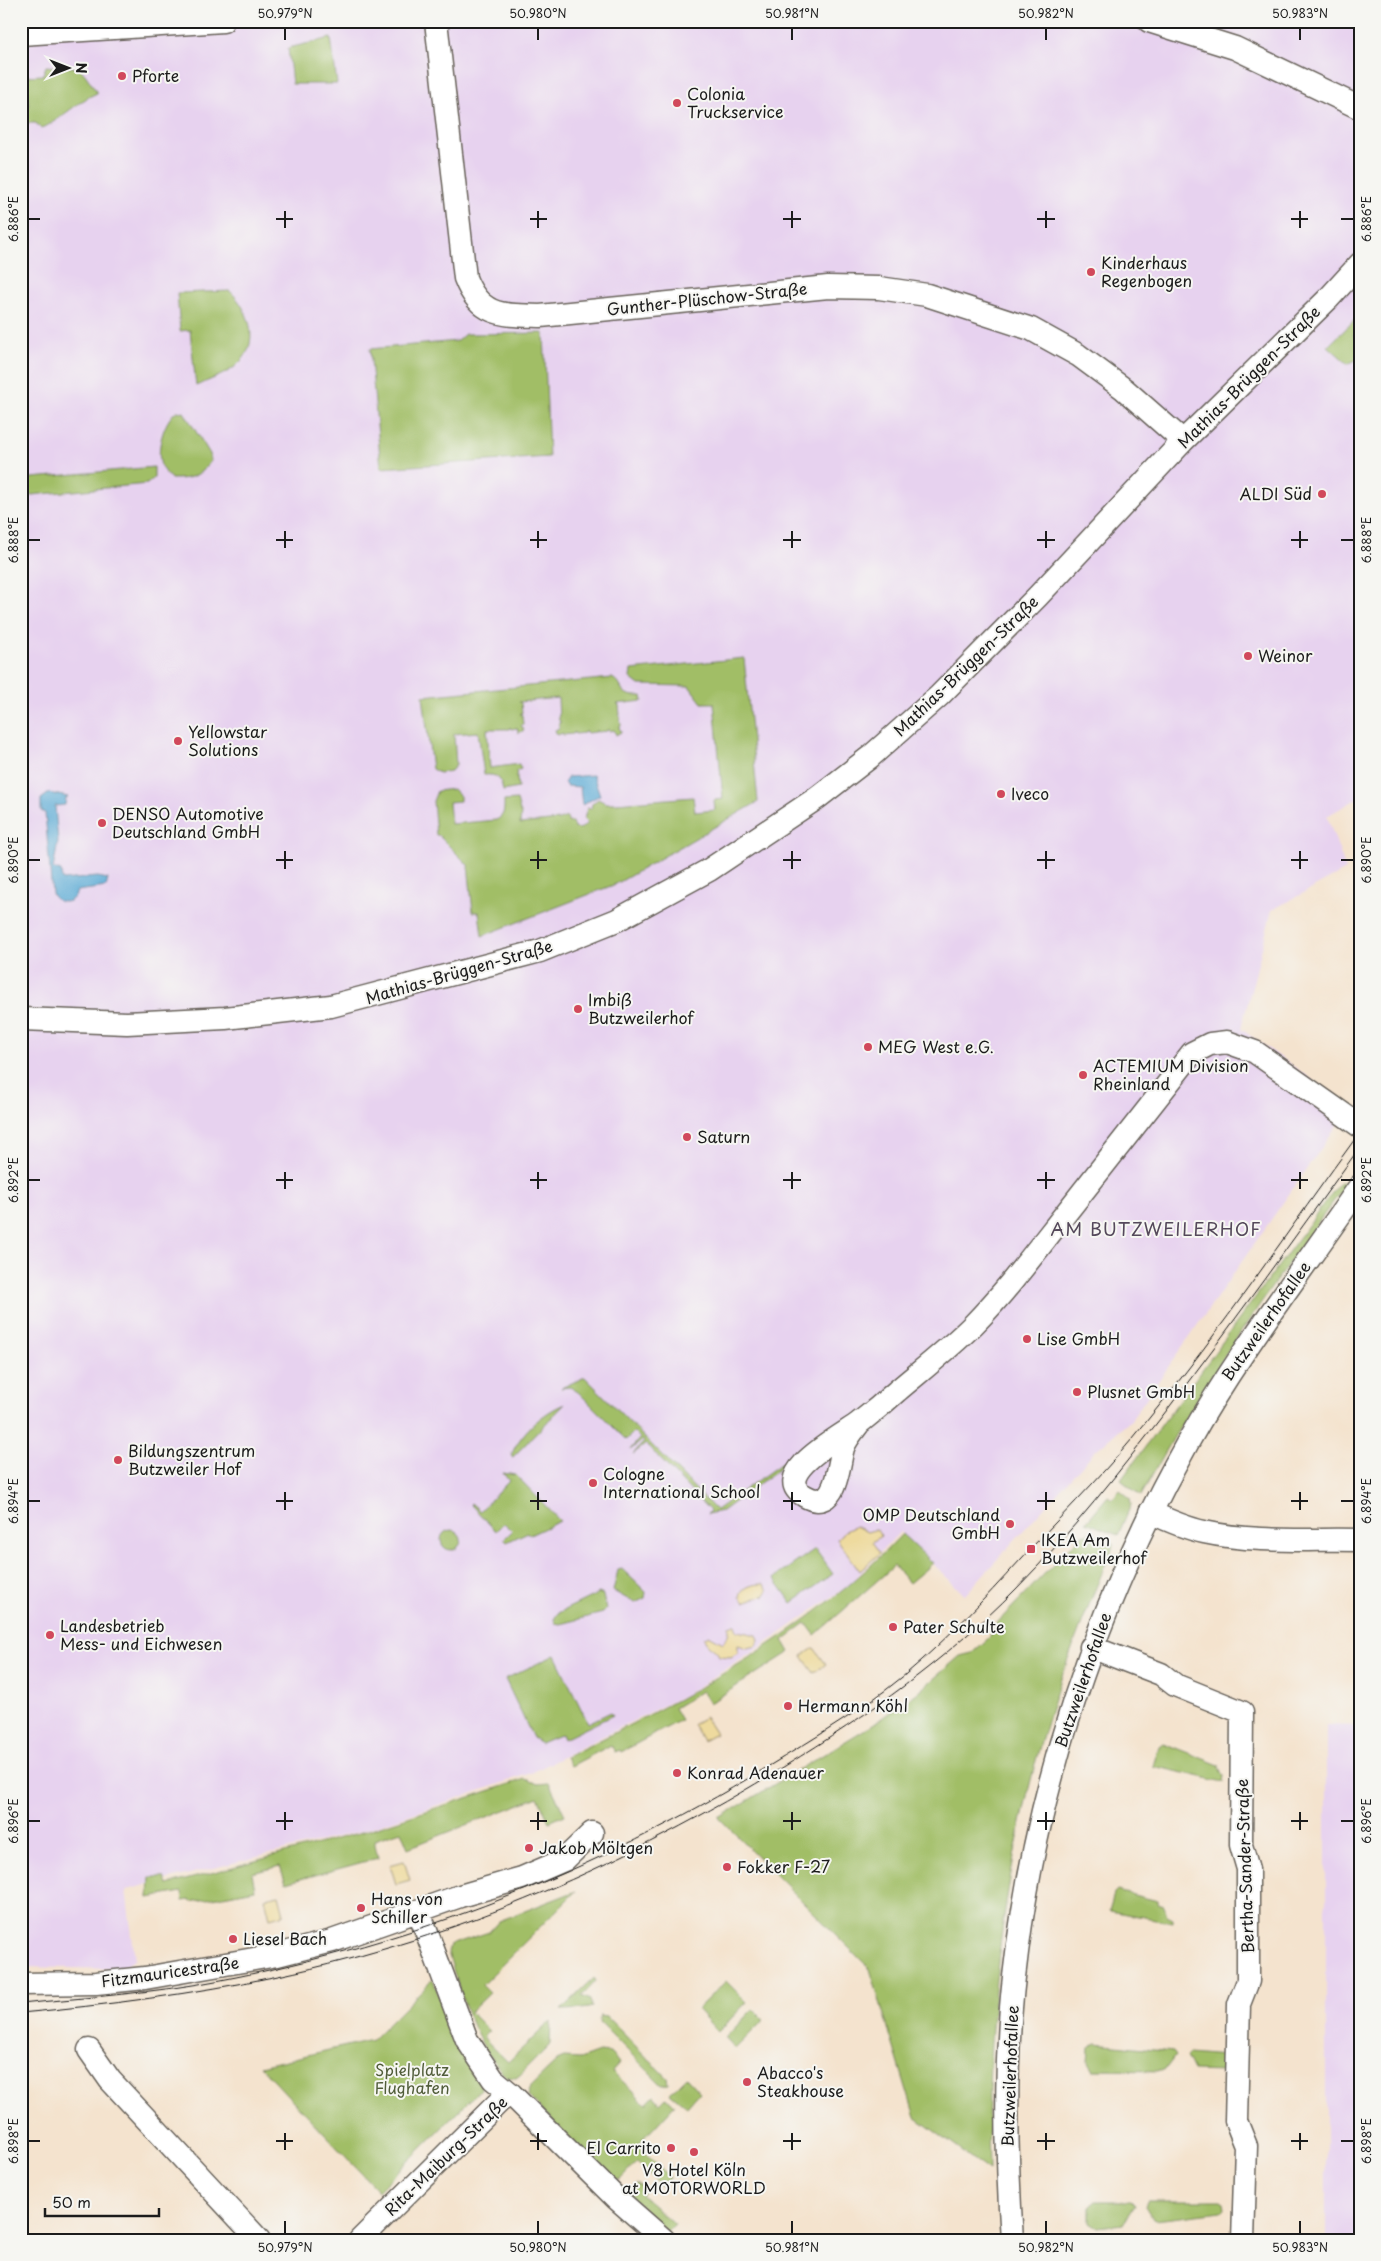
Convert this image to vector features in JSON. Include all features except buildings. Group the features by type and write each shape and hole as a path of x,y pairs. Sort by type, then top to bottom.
{"street":[{"path":"21,34 223,21"},
{"name":"Gunther-Plüschow-Straße","path":"436,21 465,278 470,291 480,304 492,312 506,316 540,316 828,287 879,288 927,295 982,311 1031,329 1078,355 1124,389 1182,441"},
{"path":"1149,21 1235,48 1360,108"},
{"name":"Mathias-Brüggen-Straße","path":"21,1019 128,1023 225,1018 332,1006 540,951 617,920 709,870 817,798 870,757 940,696 1038,596 1182,441 1328,299 1360,264"},
{"path":"860,1422 950,1347 975,1322 1026,1264 1192,1053 1210,1044 1228,1042 1255,1052 1360,1126"},
{"name":"Butzweilerhofallee","path":"1012,2240 1006,2096 1014,1976 1030,1877 1050,1778 1091,1647 1150,1512 1220,1389 1360,1186"},
{"path":"1150,1512 1178,1525 1203,1532 1233,1537 1360,1540"},
{"name":"Bertha-Sander-Straße","path":"1091,1647 1162,1674 1175,1685 1242,1712 1241,1845 1248,1869 1248,1981 1239,2004 1236,2121 1246,2146 1243,2240"},
{"name":"Fitzmauricestraße","path":"21,1984 96,1983 211,1968 332,1941 460,1896 522,1878 564,1860 592,1834"},
{"path":"419,1912 467,2040 493,2079 511,2094 616,2198 664,2240"},
{"path":"89,2050 110,2080 259,2240"},
{"name":"Rita-Maiburg-Straße","path":"360,2240 500,2101 511,2094"}],"shaded area":[{"name":"AM BUTZWEILERHOF","path":"21,21 1205,21 1220,26 1225,21 1360,21 1360,797 1327,816 1346,870 1272,910 1241,1029 1350,1107 1131,1420 1095,1451 965,1595 900,1532 849,1585 758,1649 686,1694 531,1773 361,1831 126,1890 135,1959 122,1969 21,1967"},
{"path":"1326,1725 1360,1726 1360,2240 1326,2240"}],"green space":[{"path":"331,38 337,84 292,84 288,48"},
{"path":"46,66 72,67 81,70 97,93 41,129 36,123 21,123 21,109 29,108 26,76 43,75"},
{"path":"230,291 243,308 247,317 251,337 249,347 245,356 234,368 196,386 190,330 180,331 177,293"},
{"path":"1360,315 1360,328 1353,335 1360,341 1360,358 1348,364 1328,346"},
{"path":"544,333 549,457 381,468 370,349 457,341 465,334"},
{"path":"177,411 184,412 210,454 211,461 202,471 194,476 171,479 163,470 159,456 164,430"},
{"path":"154,467 154,478 147,484 21,496 21,479"},
{"path":"744,658 758,802 616,884 482,936 479,912 473,912 468,865 436,835 433,801 437,791 453,789 460,796 460,801 449,802 451,824 496,820 502,814 504,801 517,800 519,812 521,812 520,824 559,820 567,817 568,822 572,822 574,828 578,829 587,823 584,819 587,808 591,809 592,804 598,799 606,803 616,803 693,797 695,812 715,810 714,800 723,799 714,703 702,703 689,686 639,685 630,678 631,670"},
{"path":"612,678 625,693 642,696 643,701 617,704 619,705 620,715 618,715 620,716 621,726 619,727 621,732 616,735 614,730 609,731 608,729 607,731 597,732 597,730 596,732 586,733 585,731 584,733 575,734 574,732 573,734 563,735 563,733 557,735 555,730 559,728 559,723 561,722 559,721 558,698 519,702 521,703 522,713 520,714 522,715 523,724 521,725 524,730 519,733 517,728 511,729 510,727 509,729 487,729 490,768 519,764 521,769 516,771 517,777 515,777 517,778 518,788 503,791 501,783 496,776 484,775 478,732 454,734 456,765 451,771 439,773 432,769 423,696"},
{"path":"1340,1182 1345,1186 1237,1337 1187,1415 1141,1496 1121,1480"},
{"path":"585,1377 716,1510 786,1460 783,1466 722,1511 707,1514 710,1511 646,1444 633,1454 644,1442 643,1440 630,1450 640,1438 634,1432 626,1440 578,1392 570,1387 561,1388"},
{"path":"565,1404 513,1457 511,1456 526,1432 540,1418"},
{"path":"503,1473 516,1475 560,1521 530,1535 528,1532 507,1542 504,1539 512,1531 504,1523 496,1531 470,1504 480,1511 509,1481"},
{"path":"1120,1490 1130,1498 1131,1505 1118,1535 1086,1522 1108,1496 1112,1499"},
{"path":"447,1530 455,1530 461,1536 461,1544 455,1550 447,1550 441,1544 441,1536"},
{"path":"1089,1533 1114,1544 1074,1642 1048,1717 1027,1794 1016,1847 1006,1901 993,2009 988,2117 989,2171 915,2117 870,1969 719,1818 872,1725 917,1693 960,1656 972,1653 990,1637 995,1625 1082,1535"},
{"path":"902,1534 933,1563 909,1583 894,1566 815,1635 806,1623 783,1640 790,1652 710,1703 702,1691 674,1708 681,1720 621,1752 620,1750 615,1752 611,1745 571,1766 566,1757 701,1687 787,1633 866,1570"},
{"path":"815,1549 833,1574 792,1603 774,1578"},
{"path":"622,1569 646,1592 645,1598 635,1603 613,1591 618,1570"},
{"path":"599,1593 603,1595 606,1610 603,1613 560,1624 555,1623 554,1619 558,1613"},
{"path":"555,1655 588,1723 611,1712 613,1715 564,1739 562,1734 541,1743 533,1738 505,1679"},
{"path":"1163,1743 1219,1765 1224,1776 1223,1782 1153,1766 1159,1746"},
{"path":"525,1779 538,1784 549,1783 565,1815 549,1822 538,1797 408,1848 401,1831 374,1840 378,1858 286,1883 280,1866 252,1873 255,1890 191,1902 190,1900 183,1901 182,1892 149,1898 150,1877 164,1877 167,1885 362,1832"},
{"path":"576,1891 482,1985 490,1993 470,2012 489,2031 483,2037 508,2062 551,2021 550,2044 548,2047 516,2078 507,2077 485,2049 463,2002 448,1952 450,1945 489,1932 499,1921"},
{"path":"1117,1891 1158,1901 1158,1904 1164,1906 1167,1915 1173,1918 1173,1922 1109,1911 1114,1894"},
{"path":"594,1978 596,1981 582,1996 590,2000 592,2007 561,2010"},
{"name":"Spielplatz Flughafen","path":"433,1979 452,2033 481,2083 481,2089 378,2191 260,2066 372,2040"},
{"path":"726,1981 747,2002 718,2032 697,2009"},
{"path":"753,2009 764,2020 735,2049 725,2038"},
{"path":"600,2016 607,2017 667,2078 668,2084 662,2085 600,2023"},
{"path":"1096,2043 1173,2051 1176,2055 1164,2071 1093,2070 1088,2062 1089,2049"},
{"path":"599,2052 610,2053 619,2063 612,2071 646,2104 654,2096 660,2103 666,2097 675,2105 638,2145 670,2177 662,2186 637,2162 620,2180 609,2180 528,2096 531,2086 557,2061 564,2058 580,2059"},
{"path":"1189,2053 1225,2056 1227,2059 1226,2069 1224,2072 1193,2071 1186,2057"},
{"path":"686,2077 700,2092 687,2107 670,2093"},
{"path":"637,2184 646,2189 641,2195 674,2224 666,2232 630,2195 633,2186"},
{"path":"1147,2200 1221,2200 1224,2202 1225,2209 1222,2212 1155,2220 1145,2206"},
{"path":"1096,2201 1131,2201 1135,2205 1124,2224 1098,2227 1090,2222 1090,2206"}],"sand":[{"path":"856,1526 867,1532 877,1529 881,1536 872,1542 880,1553 860,1571 837,1539 847,1530"},
{"path":"764,1584 768,1590 765,1595 745,1602 740,1597 746,1588"},
{"path":"735,1625 737,1631 757,1635 759,1640 757,1646 747,1648 738,1645 738,1653 731,1657 719,1656 704,1638 709,1635 723,1643 729,1633 729,1626"},
{"path":"814,1648 826,1664 814,1673 802,1656"},
{"path":"705,1717 716,1734 703,1741 693,1724"},
{"path":"404,1861 410,1880 396,1884 390,1865"},
{"path":"279,1895 284,1914 270,1918 265,1898"}],"water":[{"path":"593,775 600,795 582,805 580,787 567,786 564,783 568,777"},
{"path":"49,793 68,797 66,798 65,805 55,806 58,842 53,869 61,871 62,880 98,877 108,879 106,887 77,891 73,899 66,902 58,900 52,894 45,813 41,811 41,799"}],"tram line":[{"path":"21,2004 146,1991 221,1980 364,1946 433,1924 502,1899 569,1871 635,1840 700,1806 764,1769 866,1705 904,1676 951,1632 993,1590 1133,1438 1202,1352 1360,1132"},
{"path":"21,2013 150,1998 214,1988 278,1976 345,1960 411,1941 540,1893 603,1865 726,1801 847,1726 906,1685 962,1639 1016,1589 1056,1546 1113,1479 1167,1410 1360,1147"}],"place":[{"name":"Pforte","path":"122,76"},
{"name":"Colonia Truckservice","path":"677,103"},
{"name":"Kinderhaus Regenbogen","path":"1091,272"},
{"name":"ALDI Süd","path":"1322,494"},
{"name":"Weinor","path":"1248,656"},
{"name":"Yellowstar Solutions","path":"178,741"},
{"name":"Iveco","path":"1001,794"},
{"name":"DENSO Automotive Deutschland GmbH","path":"102,823"},
{"name":"Imbiß Butzweilerhof","path":"578,1009"},
{"name":"MEG West e.G.","path":"868,1047"},
{"name":"ACTEMIUM Division Rheinland","path":"1083,1075"},
{"name":"Saturn","path":"687,1137"},
{"name":"Lise GmbH","path":"1027,1339"},
{"name":"Plusnet GmbH","path":"1077,1392"},
{"name":"Bildungszentrum Butzweiler Hof","path":"118,1460"},
{"name":"Cologne International School","path":"593,1483"},
{"name":"OMP Deutschland GmbH","path":"1010,1524"},
{"name":"IKEA Am Butzweilerhof","path":"1031,1549"},
{"name":"Pater Schulte","path":"893,1627"},
{"name":"Landesbetrieb Mess- und Eichwesen","path":"50,1635"},
{"name":"Hermann Köhl","path":"788,1706"},
{"name":"Konrad Adenauer","path":"677,1773"},
{"name":"Jakob Möltgen","path":"529,1848"},
{"name":"Fokker F-27","path":"727,1867"},
{"name":"Hans von Schiller","path":"361,1908"},
{"name":"Liesel Bach","path":"233,1939"},
{"name":"Abacco's Steakhouse","path":"747,2082"},
{"name":"El Carrito","path":"671,2148"},
{"name":"V8 Hotel Köln at MOTORWORLD","path":"694,2152"}],"district":[{"name":"AM BUTZWEILERHOF","path":"1156,1230"}]}
